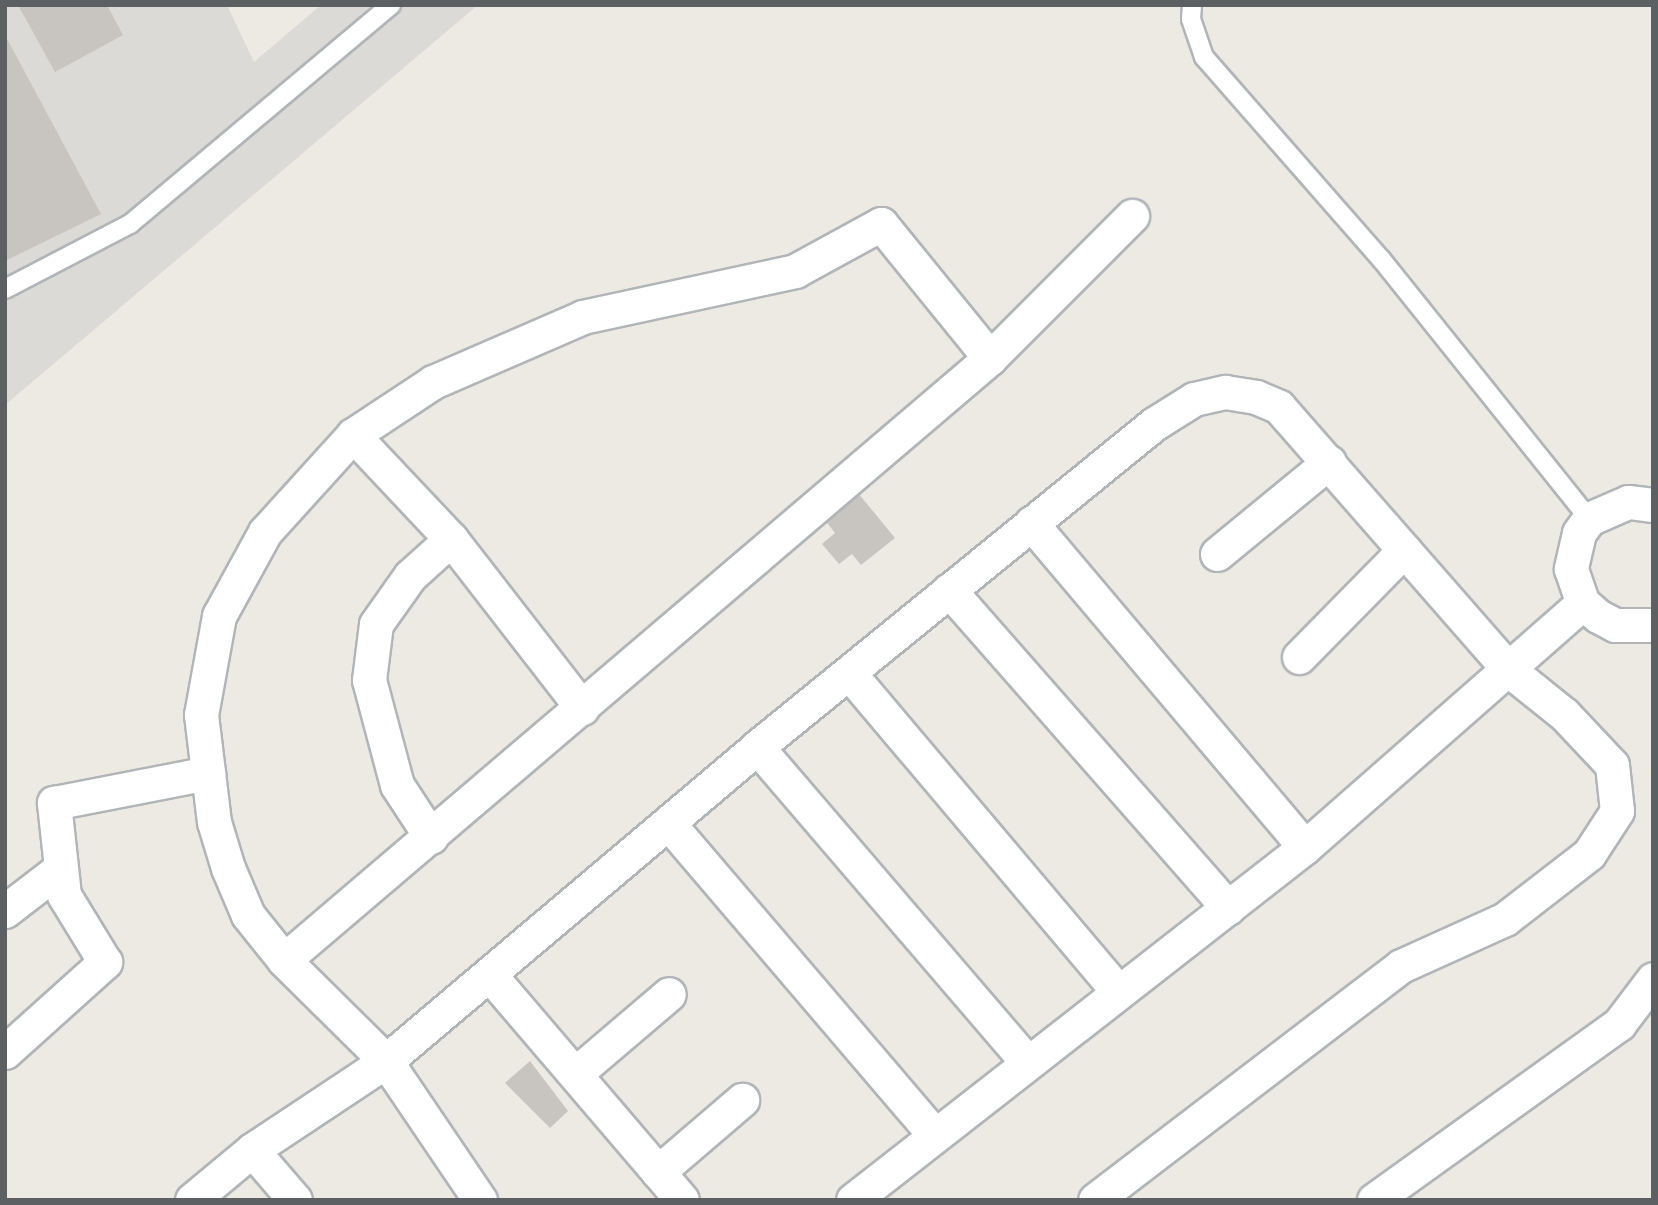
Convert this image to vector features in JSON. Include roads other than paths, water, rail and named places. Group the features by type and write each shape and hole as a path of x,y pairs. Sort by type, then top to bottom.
{"street":[{"path":"284,960 990,358 1132,216"},
{"path":"480,1200 386,1061 284,960 248,915 228,868 208,773 201,715 219,616 265,532 353,435 433,382 583,317 795,271 881,224 990,358"},
{"path":"192,1200 252,1150 386,1061 757,747 1154,424 1194,399 1225,392 1279,407 1509,670 1564,714 1612,765 1617,811 1589,854 1505,919 1401,966 1095,1200"},
{"path":"353,435 451,539 582,708"},
{"path":"1217,554 1329,463"},
{"path":"1653,505 1628,502 1590,519 1579,533 1571,569 1583,603 1615,625 1653,625"},
{"path":"1031,523 1305,847"},
{"path":"431,837 397,785 369,680 376,624 410,576 451,539"},
{"path":"1299,657 1404,550"},
{"path":"949,590 1228,908"},
{"path":"853,1200 1305,847 1583,603"},
{"path":"849,673 1118,991"},
{"path":"757,747 1028,1063"},
{"path":"5,1052 105,962 64,895 57,871 54,803 208,773"},
{"path":"669,824 935,1135"},
{"path":"5,911 57,871"},
{"path":"489,974 682,1200"},
{"path":"1374,1200 1619,1024 1653,979"},
{"path":"575,1074 669,994"},
{"path":"658,1172 742,1100"},
{"path":"252,1150 295,1200"}],"lane":[{"path":"5,289 131,225 391,5"},
{"path":"1192,5 1191,19 1204,57 1381,258 1590,519"}]}
